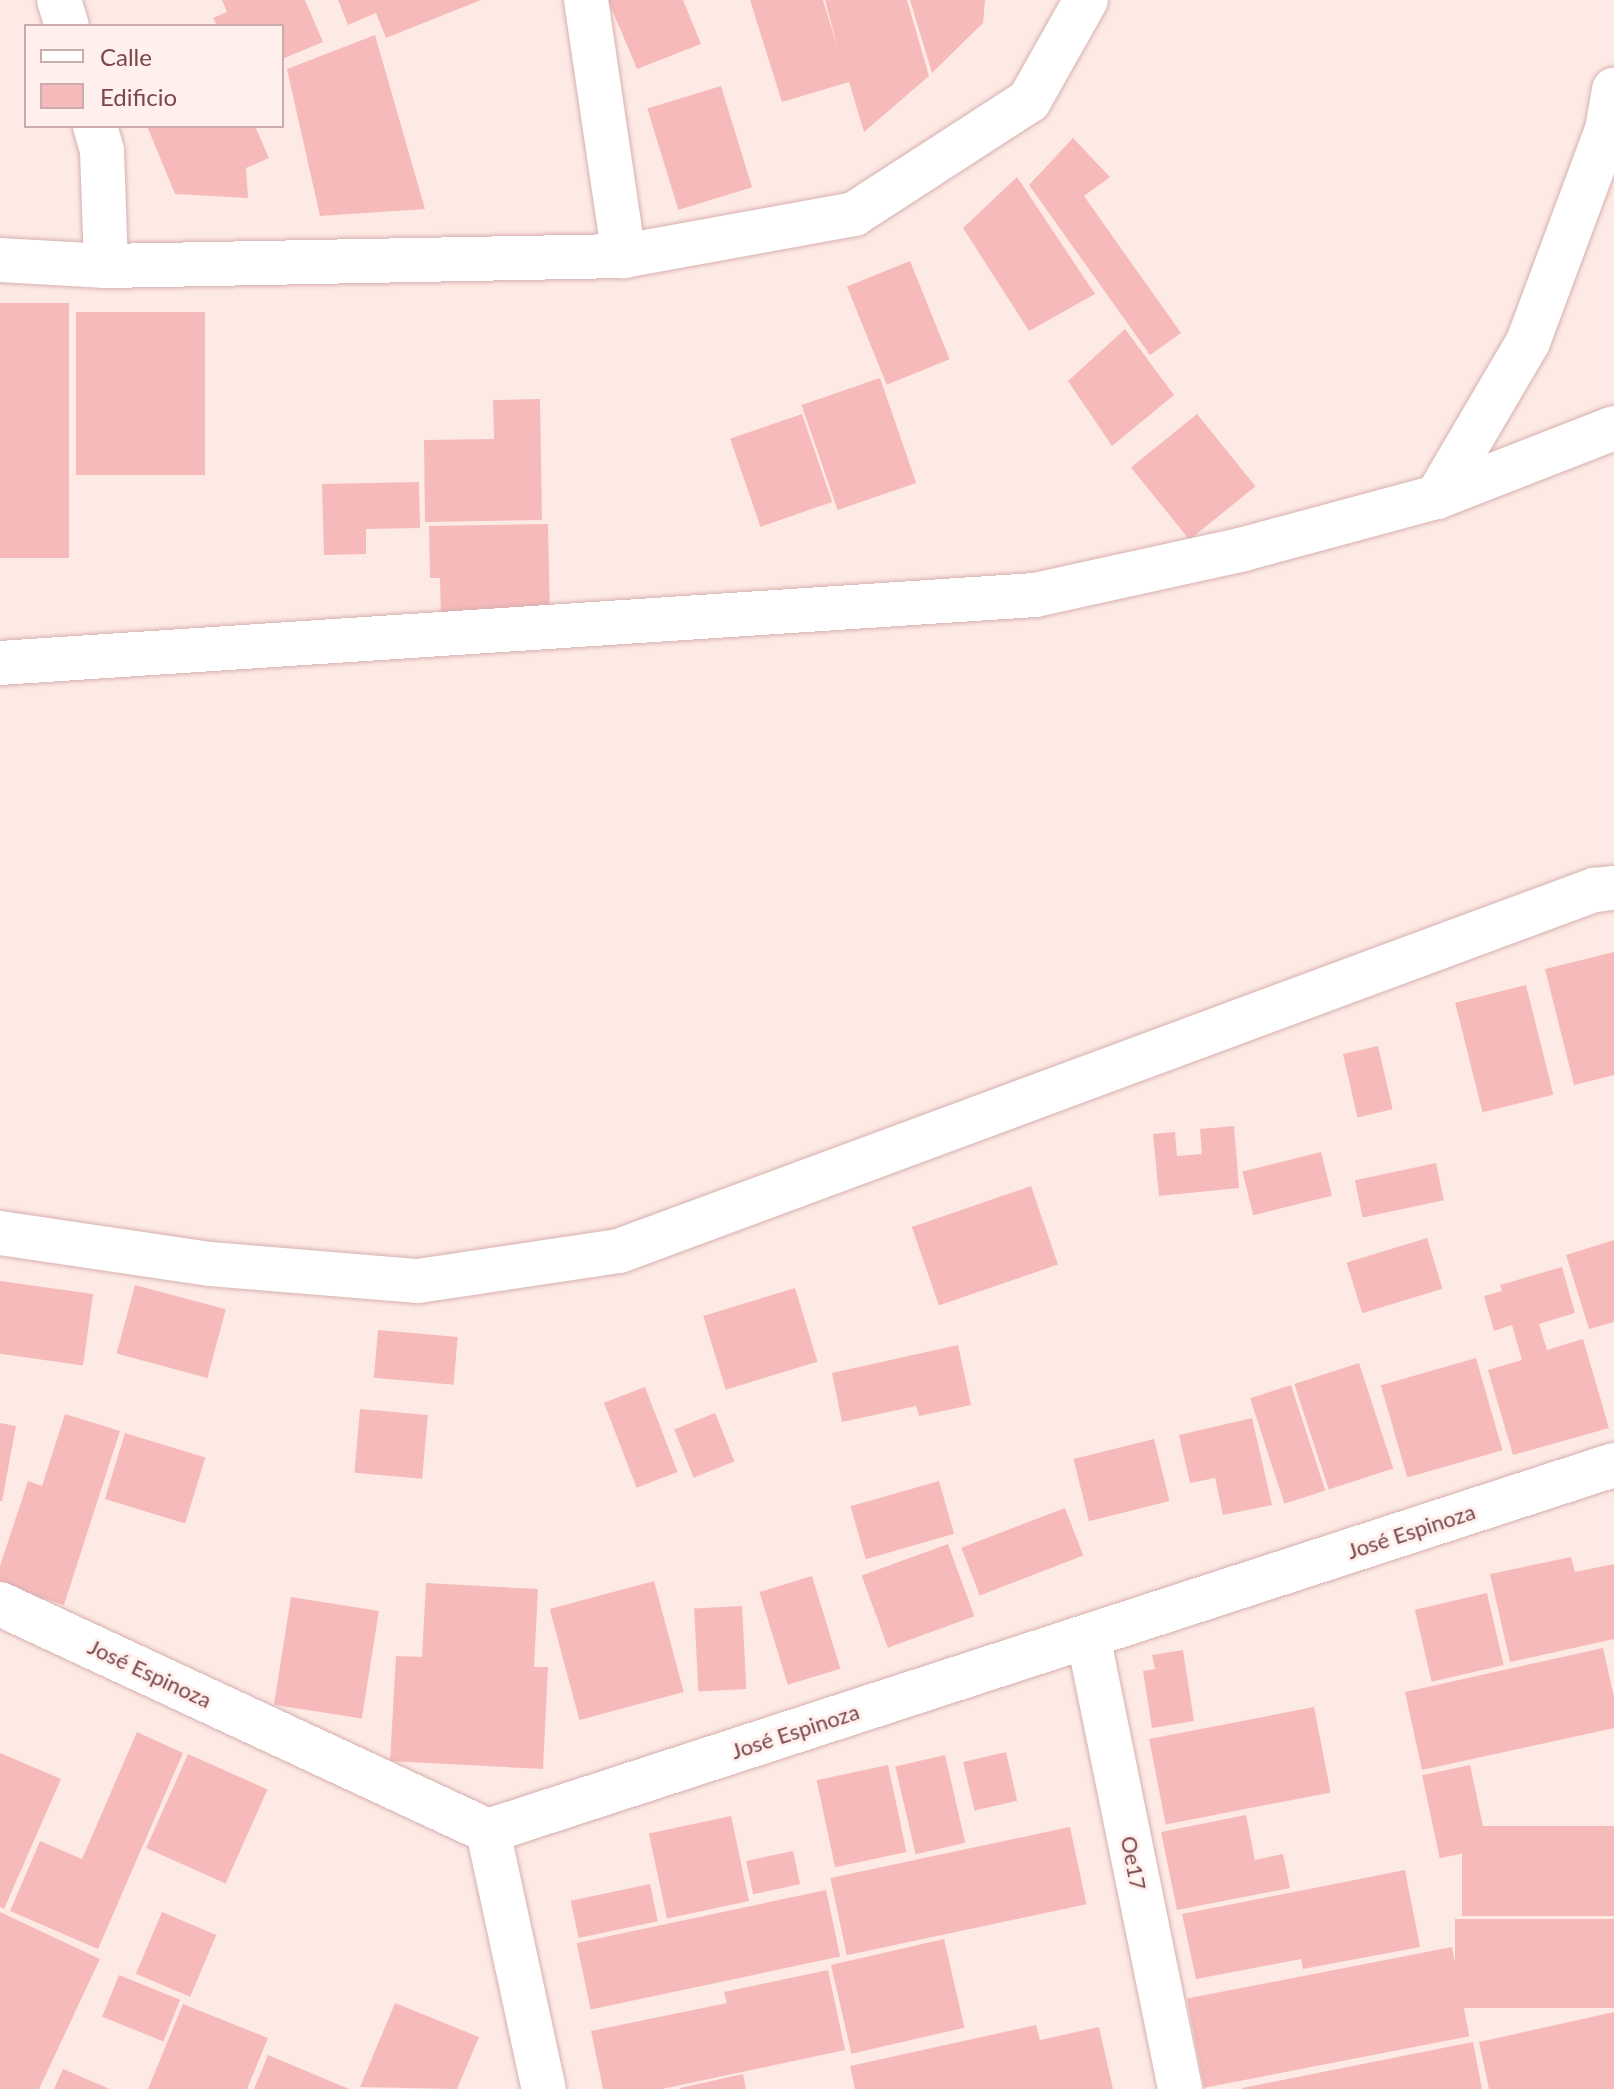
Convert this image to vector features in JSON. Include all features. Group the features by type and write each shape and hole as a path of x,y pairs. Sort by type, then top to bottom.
{"street":[{"path":"59,0 66,24"},
{"path":"586,0 624,256"},
{"path":"0,260 106,266 624,256 854,214 1029,101 1086,0"},
{"path":"1437,497 1528,342 1607,130 1614,90"},
{"path":"96,128 102,151 106,266"},
{"path":"0,663 1035,595 1240,550 1437,497 1614,428"},
{"path":"0,1233 210,1264 418,1281 619,1251 1594,890 1614,888"},
{"name":"José Espinoza","path":"0,1604 488,1831 1614,1465"},
{"name":"Oe17","path":"1088,1636 1180,2089"},
{"path":"488,1831 544,2089"}],"building":[{"path":"222,0 305,0 323,42 284,58 284,24 216,24 213,18 227,12"},
{"path":"338,0 481,0 386,38 376,13 348,25"},
{"path":"608,0 683,0 701,44 637,69"},
{"path":"750,0 823,0 838,49 825,0 907,0 929,76 864,132 849,82 782,102"},
{"path":"910,0 985,0 983,23 932,73"},
{"path":"375,35 425,209 320,216 287,69"},
{"path":"721,86 752,187 678,210 647,109"},
{"path":"148,128 256,128 269,158 246,168 248,198 175,194"},
{"path":"1073,138 1110,177 1084,196 1181,333 1150,355 1029,185"},
{"path":"1017,177 1095,294 1029,331 963,228"},
{"path":"910,261 950,359 887,385 847,286"},
{"path":"0,303 69,303 69,558 0,558"},
{"path":"76,312 205,312 205,475 76,475"},
{"path":"1125,329 1174,395 1112,446 1068,381"},
{"path":"880,378 916,483 838,510 802,405"},
{"path":"540,399 542,520 425,522 424,440 494,439 493,400"},
{"path":"802,414 832,502 760,527 730,439"},
{"path":"1197,414 1256,486 1189,540 1131,467"},
{"path":"419,482 420,528 366,529 366,554 324,555 322,484"},
{"path":"548,524 550,618 441,621 440,578 430,578 429,526"},
{"path":"1614,952 1614,1075 1574,1085 1545,969"},
{"path":"1526,985 1553,1095 1483,1112 1455,1003"},
{"path":"1378,1046 1393,1109 1358,1117 1343,1054"},
{"path":"1234,1126 1239,1188 1159,1196 1153,1134 1175,1132 1177,1156 1202,1154 1200,1129"},
{"path":"1321,1152 1332,1196 1253,1215 1242,1172"},
{"path":"1436,1163 1444,1200 1363,1217 1355,1180"},
{"path":"1031,1186 1058,1264 939,1305 912,1227"},
{"path":"1427,1238 1442,1289 1362,1313 1347,1263"},
{"path":"1614,1240 1614,1322 1589,1329 1566,1255"},
{"path":"1562,1267 1575,1313 1539,1324 1547,1350 1583,1339 1609,1428 1513,1455 1488,1370 1522,1360 1512,1325 1494,1331 1484,1296 1502,1291 1500,1285"},
{"path":"0,1281 93,1294 83,1365 0,1354"},
{"path":"135,1285 226,1309 207,1378 117,1354"},
{"path":"795,1288 818,1362 726,1390 703,1316"},
{"path":"378,1330 458,1337 454,1385 374,1378"},
{"path":"958,1345 971,1405 919,1416 916,1406 842,1422 832,1373"},
{"path":"1476,1358 1502,1450 1407,1478 1381,1385"},
{"path":"1359,1363 1393,1469 1329,1490 1294,1384"},
{"path":"1291,1385 1325,1491 1284,1504 1250,1398"},
{"path":"645,1387 678,1472 637,1488 604,1403"},
{"path":"360,1409 428,1415 422,1479 354,1473"},
{"path":"715,1413 734,1461 694,1478 674,1429"},
{"path":"65,1414 120,1431 64,1605 0,1585 0,1566 28,1481 42,1486"},
{"path":"1252,1418 1272,1505 1223,1515 1215,1478 1190,1483 1179,1435"},
{"path":"0,1423 16,1426 2,1501 0,1501"},
{"path":"125,1433 205,1458 185,1524 105,1499"},
{"path":"1154,1439 1169,1501 1089,1521 1073,1459"},
{"path":"939,1481 954,1534 866,1559 851,1506"},
{"path":"1065,1508 1083,1556 980,1595 961,1548"},
{"path":"948,1544 974,1616 888,1648 862,1575"},
{"path":"1571,1557 1575,1572 1614,1564 1614,1639 1510,1662 1490,1574"},
{"path":"812,1576 840,1669 788,1685 759,1592"},
{"path":"654,1581 684,1692 579,1720 550,1609"},
{"path":"426,1583 538,1589 534,1667 548,1667 543,1769 390,1761 396,1656 422,1657"},
{"path":"1487,1593 1504,1665 1432,1682 1415,1610"},
{"path":"291,1597 379,1611 362,1719 274,1705"},
{"path":"742,1606 746,1689 698,1691 694,1609"},
{"path":"1603,1648 1614,1697 1614,1728 1422,1770 1405,1692"},
{"path":"1183,1650 1194,1721 1152,1728 1143,1671 1155,1669 1152,1655"},
{"path":"1314,1707 1331,1792 1166,1824 1149,1739"},
{"path":"137,1732 183,1753 98,1949 10,1911 40,1841 82,1859"},
{"path":"1006,1752 1017,1801 974,1811 963,1762"},
{"path":"0,1753 61,1779 4,1909 0,1907"},
{"path":"188,1754 267,1789 226,1883 146,1848"},
{"path":"945,1755 965,1843 916,1854 895,1766"},
{"path":"888,1765 907,1852 835,1867 817,1780"},
{"path":"1470,1765 1488,1848 1440,1858 1422,1775"},
{"path":"1246,1815 1255,1860 1283,1854 1290,1888 1177,1910 1161,1832"},
{"path":"731,1816 749,1901 667,1919 649,1833"},
{"path":"1462,1826 1614,1826 1614,1916 1462,1916"},
{"path":"1070,1827 1086,1904 847,1955 830,1878"},
{"path":"793,1851 800,1884 753,1894 746,1861"},
{"path":"1405,1870 1420,1947 1303,1969 1301,1959 1196,1979 1182,1914"},
{"path":"650,1884 658,1921 579,1938 571,1901"},
{"path":"826,1890 840,1957 591,2010 577,1943"},
{"path":"0,1912 100,1959 39,2089 0,2089"},
{"path":"162,1912 216,1935 190,1997 136,1974"},
{"path":"1455,1919 1614,1919 1614,2008 1455,2008"},
{"path":"944,1939 964,2028 851,2054 831,1965"},
{"path":"1452,1947 1469,2036 1204,2088 1187,1999"},
{"path":"828,1970 845,2050 662,2089 603,2089 591,2031 727,2003 724,1992"},
{"path":"119,1975 180,2000 163,2041 102,2017"},
{"path":"395,2003 479,2037 457,2089 360,2087"},
{"path":"183,2004 268,2038 247,2089 148,2089"},
{"path":"1614,2012 1614,2089 1489,2089 1479,2042"},
{"path":"1036,2025 1040,2040 1099,2027 1113,2089 855,2089 850,2066"},
{"path":"1473,2042 1482,2089 1242,2089 1242,2088"},
{"path":"268,2055 349,2089 254,2089"},
{"path":"63,2069 110,2089 54,2089"},
{"path":"743,2074 746,2089 680,2089 680,2088"}]}
